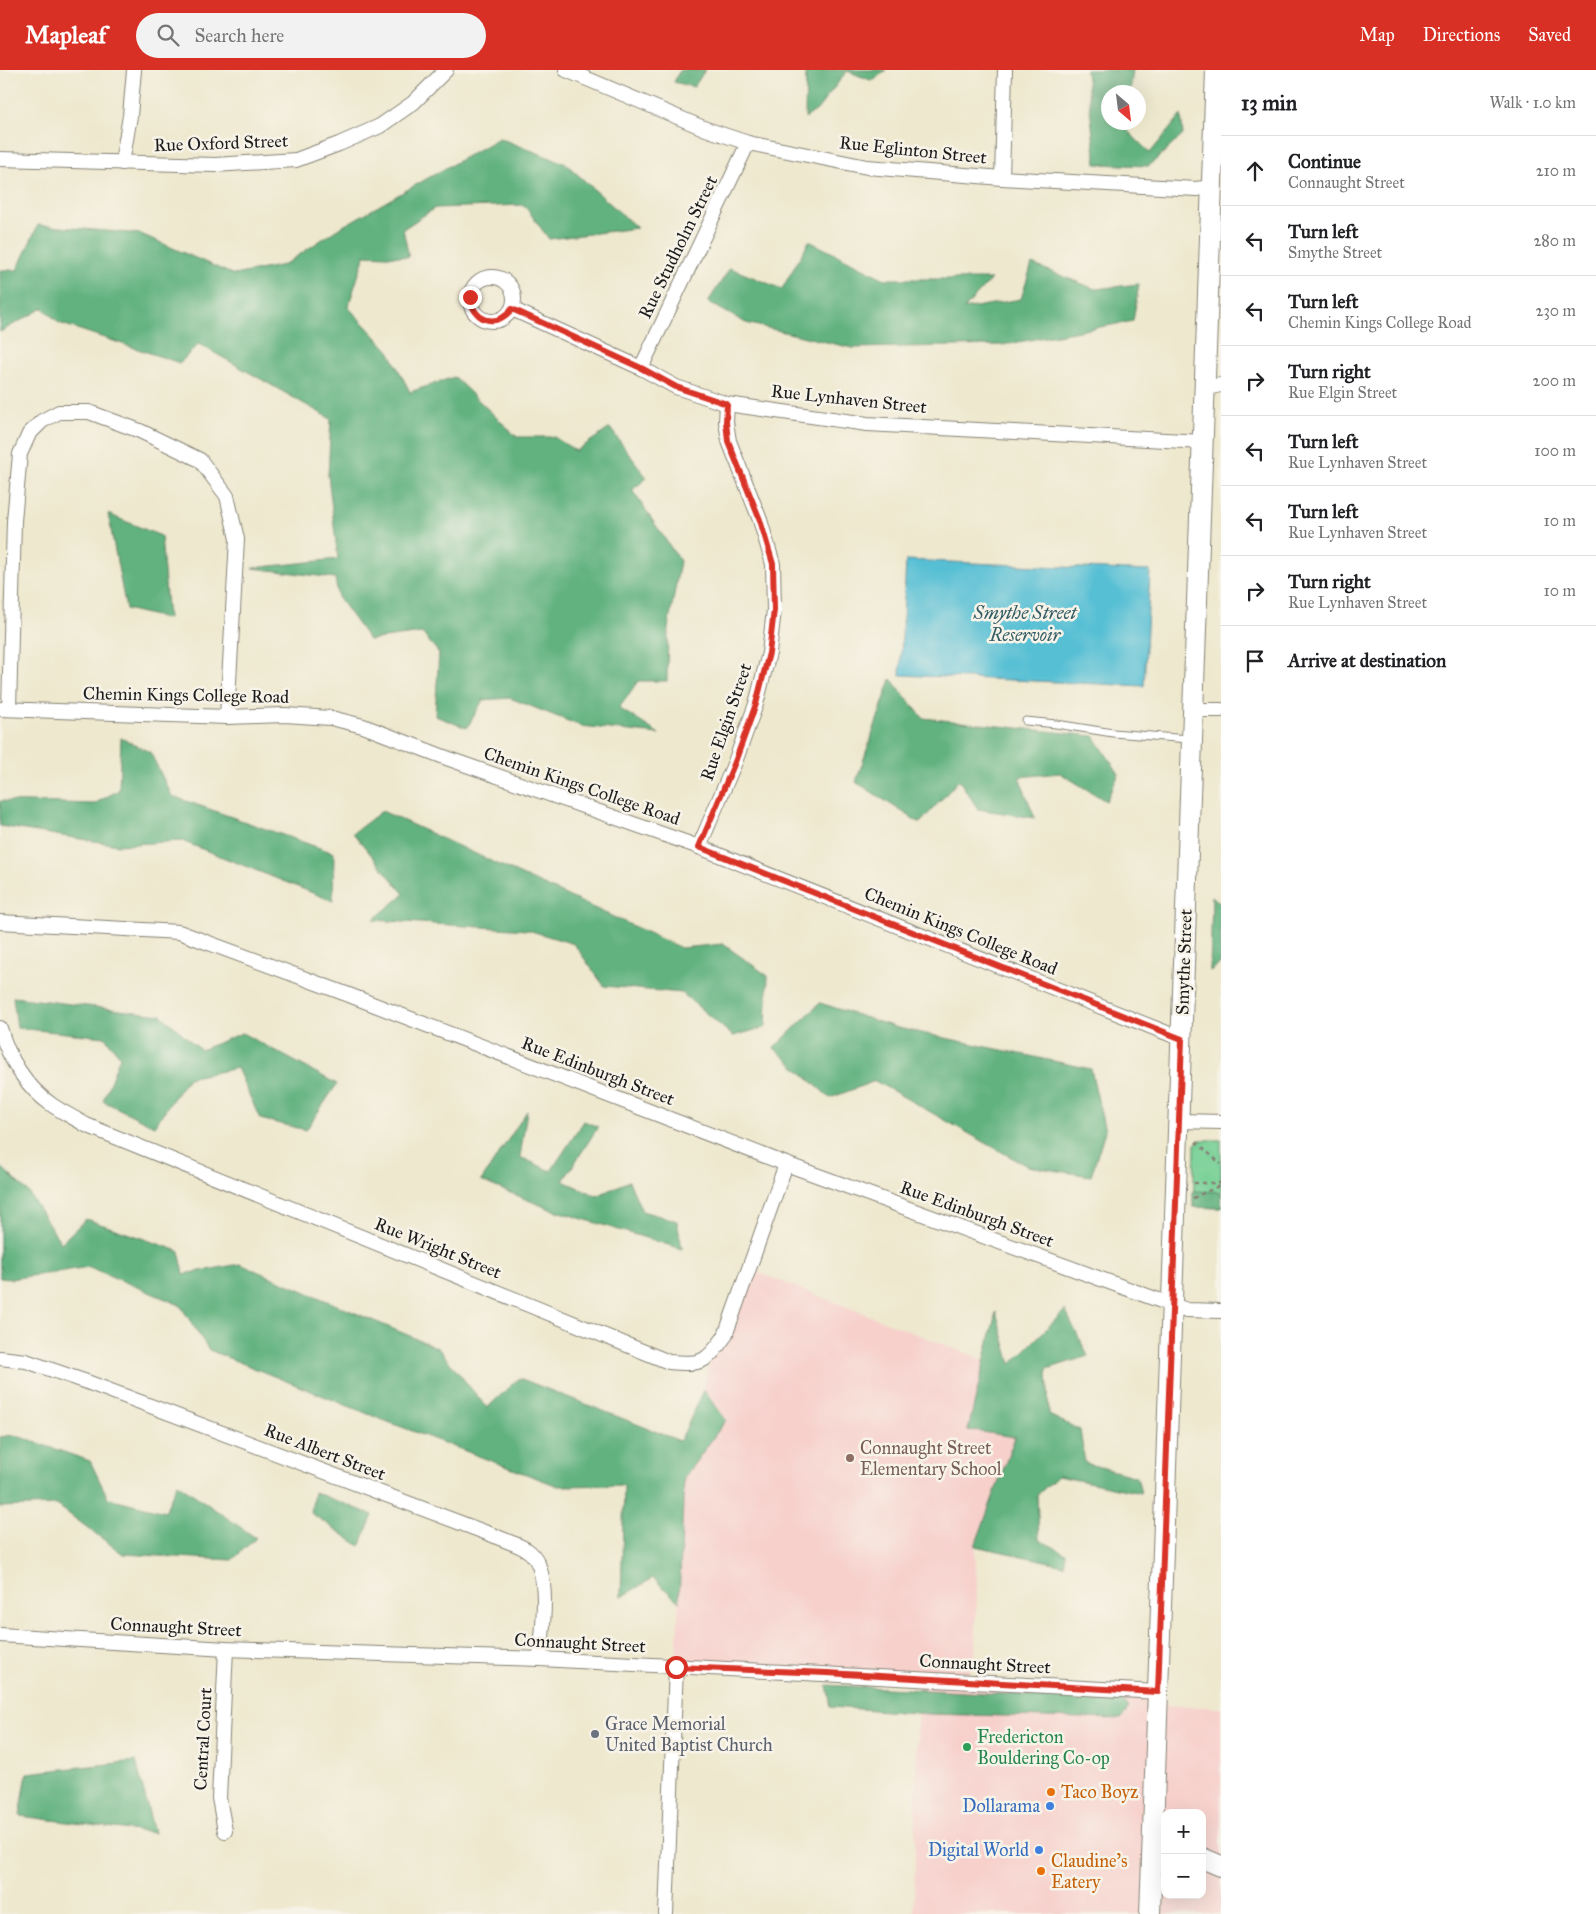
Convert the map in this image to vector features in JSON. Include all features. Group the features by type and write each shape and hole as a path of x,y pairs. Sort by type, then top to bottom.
{"main road":[{"name":"Smythe Street","path":"1150,1914 1151,1890 1159,1834 1158,1692 1203,442 1213,387 1212,187 1216,70"},
{"path":"1206,1860 1221,1866"},
{"path":"1140,1914 1151,1890"}],"street":[{"path":"122,163 130,116 134,70"},
{"name":"Rue Oxford Street","path":"0,159 216,165 296,160 380,126 413,104 446,70"},
{"name":"Rue Eglinton Street","path":"566,70 706,129 748,143 867,167 1002,178 1196,189 1212,187"},
{"path":"1002,178 1005,70"},
{"name":"Rue Studholm Street","path":"641,368 748,143"},
{"name":"Rue Lynhaven Street","path":"512,309 641,368 676,387 727,404 867,424 1203,442"},
{"name":"Rue Elgin Street","path":"699,847 735,762 756,704 769,653 774,610 773,564 760,520 728,441 727,404"},
{"path":"4,709 14,521 20,454 29,434 42,421 59,412 89,412 140,431 200,460 227,496 237,539 227,717"},
{"name":"Chemin Kings College Road","path":"4,709 227,717 331,718 363,726 452,760 699,847 1182,1039"},
{"path":"1194,710 1221,710"},
{"name":"Rue Edinburgh Street","path":"0,922 179,932 349,995 786,1164 1172,1305 1187,1310 1221,1311"},
{"name":"Rue Wright Street","path":"0,1028 10,1057 25,1081 50,1104 86,1125 669,1362 691,1364 710,1356 725,1336 786,1164"},
{"path":"1179,1121 1221,1122"},
{"name":"Rue Albert Street","path":"0,1358 26,1361 87,1382 495,1536 529,1551 540,1566 543,1590 540,1659"},
{"name":"Connaught Street","path":"0,1635 226,1649 540,1659 1158,1692"},
{"name":"Central Court","path":"225,1831 219,1798 226,1649"},
{"path":"666,1914 676,1667"}],"lane":[{"path":"1026,721 1113,733 1192,739"}],"path":[{"path":"1192,1139 1221,1164"},
{"path":"1190,1184 1221,1184"},
{"path":"1190,1199 1221,1184"}],"shaded area":[{"name":"Connaught Street Elementary School","path":"749,1269 1030,1378 993,1530 975,1546 977,1587 975,1652 967,1681 1158,1692 1158,1705 1221,1708 1221,1914 914,1914 918,1679 676,1667 684,1478 710,1357"}],"green space":[{"path":"680,70 705,70 694,87 674,82"},
{"path":"806,70 886,70 873,81 847,71 817,110 805,118"},
{"path":"1086,70 1133,70 1131,85 1101,85 1101,130 1127,130 1150,153 1181,115 1183,135 1149,166 1096,164"},
{"path":"499,138 566,164 637,228 549,239 524,205 435,208 403,229 409,257 365,255 348,307 389,351 410,392 454,377 517,437 554,437 576,451 610,428 647,478 632,490 680,561 668,629 667,681 638,681 619,708 659,734 581,726 510,698 483,700 467,728 435,716 439,653 422,633 369,640 338,597 335,578 252,568 338,559 328,475 331,419 199,344 180,363 59,323 43,308 0,332 0,270 17,270 38,225 141,234 234,275 284,265 336,230"},
{"path":"809,241 885,279 991,279 964,309 1021,299 1032,264 1095,289 1139,284 1133,321 1002,345 852,348 746,323 708,302 730,268 782,289"},
{"path":"108,514 161,536 168,619 126,609"},
{"path":"891,679 923,718 1094,736 1119,774 1106,801 1060,773 1019,777 1035,818 978,809 959,780 920,823 856,782"},
{"path":"121,738 150,752 172,796 334,853 333,901 182,841 118,845 0,826 0,801 94,804 119,790"},
{"path":"382,811 681,948 723,944 768,976 766,1027 733,1036 682,993 604,986 574,944 528,930 373,920 404,894 353,833"},
{"path":"1212,896 1221,904 1221,963 1210,971"},
{"path":"13,997 161,1015 201,1050 242,1033 337,1084 306,1130 260,1119 237,1068 188,1078 154,1126 103,1101 120,1056 105,1037 17,1028"},
{"path":"820,1003 898,1028 1091,1069 1105,1131 1091,1176 1027,1166 875,1081 830,1098 774,1048"},
{"path":"527,1111 520,1157 551,1171 584,1121 598,1127 563,1181 597,1196 629,1181 642,1211 677,1221 682,1249 550,1209 481,1181"},
{"path":"1200,1140 1221,1140 1221,1208 1193,1207 1195,1144"},
{"path":"0,1166 28,1192 61,1243 86,1219 179,1251 184,1274 240,1264 438,1348 487,1408 519,1378 680,1441 704,1390 726,1420 684,1478 679,1602 653,1578 621,1597 624,1485 558,1486 383,1420 209,1350 180,1305 89,1267 10,1279 0,1278"},
{"path":"1193,1191 1221,1192 1221,1208 1193,1207"},
{"path":"1065,1310 1088,1356 1047,1369 1049,1415 1080,1430 1085,1463 1137,1477 1141,1493 1058,1476 1037,1495 1039,1540 1066,1553 1064,1565 975,1546 1015,1437 968,1430 996,1312 1011,1364"},
{"path":"14,1435 90,1461 108,1498 165,1512 177,1483 256,1538 232,1560 123,1554 57,1505 0,1507 0,1437"},
{"path":"314,1492 373,1515 360,1546 311,1513"},
{"path":"827,1685 1122,1700 1129,1708 1121,1719 930,1714 831,1707"},
{"path":"136,1761 154,1833 20,1816 27,1773"}],"water":[{"name":"Smythe Street Reservoir","path":"906,560 1150,571 1144,686 900,675"}],"place":[{"name":"Connaught Street Elementary School","path":"850,1458"},
{"name":"Grace Memorial United Baptist Church","path":"595,1734"},
{"name":"Fredericton Bouldering Co-op","path":"967,1747"},
{"name":"Taco Boyz","path":"1051,1792"},
{"name":"Dollarama","path":"1050,1806"},
{"name":"Digital World","path":"1039,1850"},
{"name":"Claudine's Eatery","path":"1041,1871"}],"route":[{"path":"470,297 474,311 479,317 486,320 501,319 512,309 641,368 676,387 727,404 728,441 760,520 773,564 774,610 769,653 756,704 735,762 699,847 1182,1039 1158,1692 827,1673 676,1667"}]}
